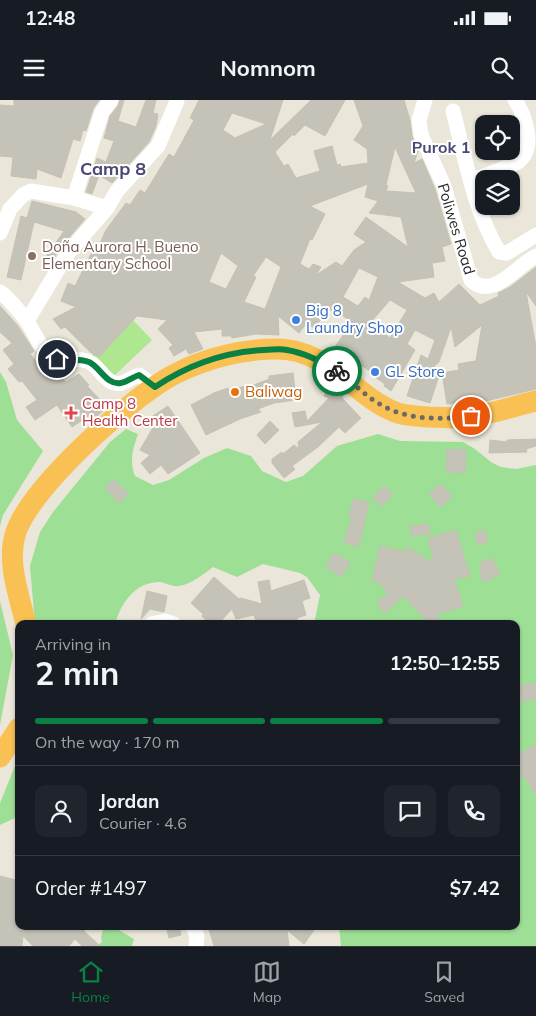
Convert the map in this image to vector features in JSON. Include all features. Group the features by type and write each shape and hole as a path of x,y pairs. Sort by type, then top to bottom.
{"highway":[{"path":"25,620 14,573 12,553 15,535 23,515 62,468 95,435 127,408 175,374 211,360 245,352 276,349 308,355 326,364 382,406 410,415 459,418 536,401"},
{"path":"0,757 15,734"}],"street":[{"path":"74,198 102,112 111,100"},
{"name":"Poliwes Road","path":"425,100 419,120 421,135 444,186 471,280 476,285 483,286 501,282 508,278 522,264 536,256"},
{"path":"471,181 519,161 530,150 531,130 515,100"},
{"path":"27,321 68,253 107,208 117,192 158,146 177,101"},
{"path":"453,111 471,181 490,237 499,252 507,253 536,235"},
{"path":"0,233 10,209 22,195 31,191 74,198 107,208"},
{"path":"2,291 27,321 38,342 52,357 63,360 86,361 114,383 120,384 139,375 155,387"},
{"path":"195,930 197,936 196,946"}],"green space":[{"path":"131,318 152,340 113,377 92,355"},
{"path":"0,372 6,382 17,420 43,451 3,515 0,526"},
{"path":"126,429 138,434 133,449 133,470 135,476 153,485 169,480 204,458 227,448 251,456 262,471 286,482 303,476 337,446 378,434 400,441 463,442 501,467 516,469 536,465 536,946 341,946 339,930 520,930 520,620 315,620 320,595 307,577 300,573 263,564 237,577 213,567 184,585 174,586 160,582 143,586 125,601 116,620 35,620 30,566 40,532 53,512 110,442"},
{"path":"0,601 13,655 0,725"},
{"path":"15,766 15,818 0,825 0,803"},
{"path":"103,930 119,930 134,939 132,946 97,946 102,942"}],"building":[{"path":"14,100 99,100 93,109 86,131 83,130 80,141 73,139 61,178 37,169 36,179 11,176 13,157 0,156 0,105 14,106"},
{"path":"120,100 124,100 118,121 136,127 146,100 156,100 153,113 158,114 156,126 149,142 112,183 99,175 92,194 86,192 97,158 106,162 114,141 104,138 110,116"},
{"path":"199,100 283,100 270,140 311,100 345,100 325,136 305,125 275,152 284,166 288,164 296,178 320,171 314,151 332,146 337,165 340,164 341,167 368,163 367,149 354,140 363,126 354,100 404,100 410,120 412,136 418,151 414,163 422,159 435,189 451,244 442,247 445,261 432,263 434,277 398,282 425,298 434,293 439,302 459,284 480,305 499,296 498,293 510,287 536,267 536,306 526,292 536,347 536,389 482,402 447,404 442,373 459,370 458,364 476,361 482,325 455,347 451,327 439,362 430,370 436,369 434,374 440,373 430,403 407,396 421,355 428,359 435,340 415,330 407,344 415,350 391,391 384,386 385,384 369,373 370,371 334,348 352,323 336,310 335,312 329,309 314,328 307,323 299,333 278,316 279,335 256,334 232,338 231,336 222,336 222,329 194,332 203,349 189,354 186,349 174,356 169,348 173,345 158,329 167,320 137,316 99,357 90,352 65,327 61,329 53,319 76,307 61,301 68,283 75,286 94,248 97,250 106,230 126,203 130,205 140,190 145,193 169,154 174,157 194,120 190,118","holes":["232,113 266,124 235,138 223,130","395,147 416,193 386,191 388,186 386,185","368,184 365,197 378,201 369,213 401,217 408,247 366,217 354,234 366,242 354,250 342,266 336,262 316,275 321,267 313,264 309,269 300,264 310,239 312,240 325,214 310,206","221,253 238,266 226,289 209,282","266,257 281,267 265,309 244,302 256,277 253,276","359,268 378,277 369,300 365,297 358,306 343,297","390,300 407,310 390,338 370,323"]},
{"path":"32,201 76,212 85,219 61,247 49,266 43,261 64,231 34,222 21,280 7,277 21,216 27,218"},
{"path":"0,306 18,326 34,351 30,354 47,374 53,368 66,382 79,374 89,385 87,386 107,407 96,417 93,413 72,427 57,405 35,420 26,407 37,400 22,381 19,382 8,369 14,364 3,350 12,343 0,332"},
{"path":"293,373 296,400 274,403 258,409 261,412 240,419 206,435 191,405 228,388 229,391 245,386 246,388 269,379 269,376"},
{"path":"331,385 344,394 342,398 361,418 345,433 339,427 318,447 292,466 295,469 284,478 272,463 272,459 282,452 283,454 294,445 299,449 298,442 322,422 295,427 292,413 305,411 307,421 329,398 324,396"},
{"path":"168,406 200,453 168,474 161,465 150,474 141,463 150,455 140,450 155,424 150,418"},
{"path":"270,421 279,430 265,444 257,435"},
{"path":"536,439 536,446 526,449 527,452 489,453 490,440 507,442 507,440"},
{"path":"447,449 466,450 465,473 446,472"},
{"path":"113,479 128,493 120,503 105,489"},
{"path":"440,484 452,496 441,507 429,494"},
{"path":"385,486 393,495 381,506 373,497"},
{"path":"353,499 369,502 359,547 344,542 352,518 349,517"},
{"path":"429,524 430,534 411,536 410,526"},
{"path":"456,530 470,576 454,579 463,606 435,615 439,620 426,620 403,596 385,613 377,603 388,593 380,583 372,581 380,546 404,552 406,547 434,563 428,538"},
{"path":"486,531 487,543 477,544 476,532"},
{"path":"334,553 350,562 341,577 326,567"},
{"path":"492,558 500,575 482,582 480,563"},
{"path":"214,577 239,599 262,604 258,582 269,580 271,591 304,580 310,598 302,601 306,615 297,618 297,620 256,620 254,615 236,619 232,609 222,620 206,620 202,616 203,614 191,603"},
{"path":"147,591 167,596 164,612 150,609 141,619"},
{"path":"536,683 536,699 522,702 520,686"},
{"path":"536,744 536,795 524,776 520,778 520,754"},
{"path":"0,876 15,880 15,930 85,930 100,946 82,946 75,939 69,946 33,946 23,936 22,946 0,946"},
{"path":"167,930 180,930 181,935 169,938"},
{"path":"209,930 287,930 289,946 214,946"},
{"path":"287,930 314,930 304,944"}],"way so far":[{"path":"337,371 382,406 397,412 424,417 459,418 471,416"}],"place":[{"name":"Doña Aurora H. Bueno Elementary School","path":"32,256"},
{"name":"Big 8 Laundry Shop","path":"296,320"},
{"name":"GL Store","path":"375,372"},
{"name":"Baliwag","path":"235,392"},
{"name":"Camp 8 Health Center","path":"71,413"}],"district":[{"name":"Purok 1","path":"441,147"},
{"name":"Camp 8","path":"113,169"}],"route":[{"path":"57,359 86,361 114,383 120,384 139,375 155,387 175,374 197,364 254,350 276,349 308,355 337,371"}]}
